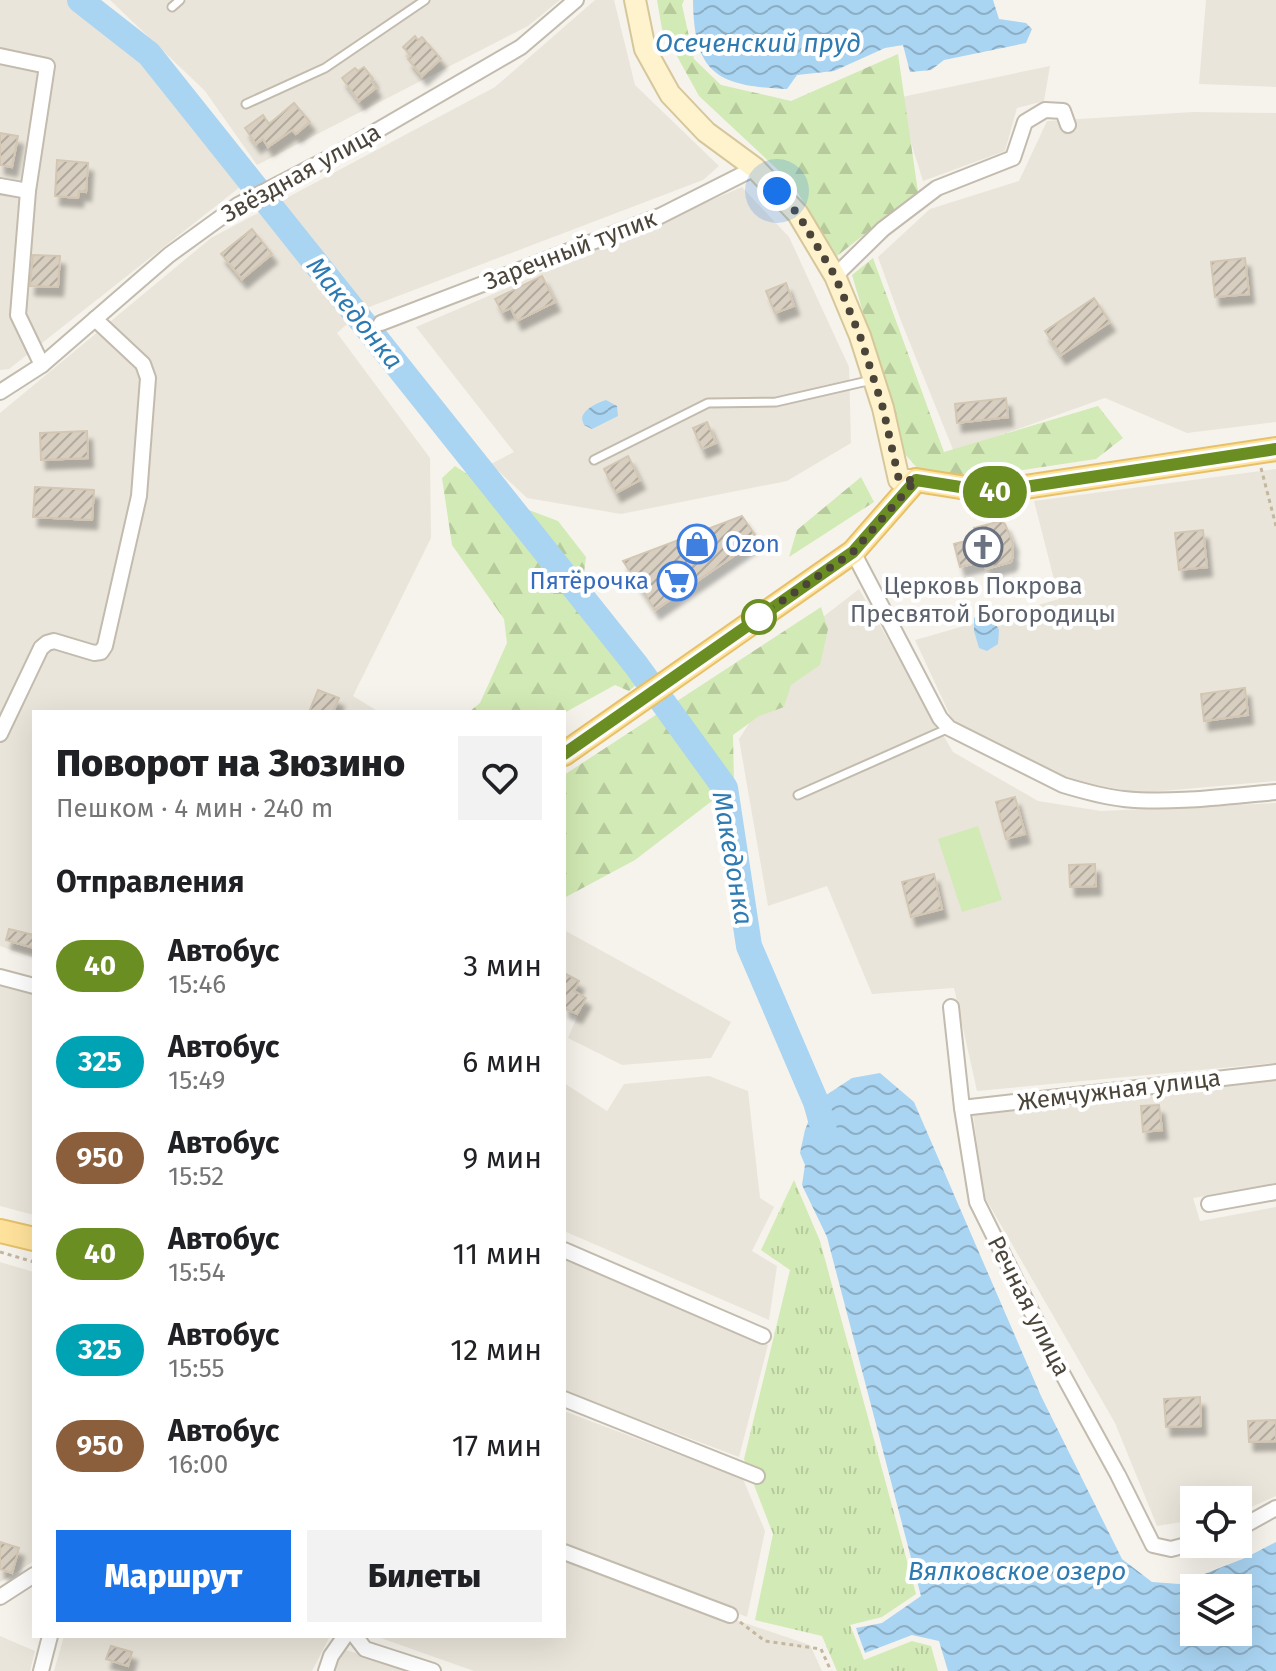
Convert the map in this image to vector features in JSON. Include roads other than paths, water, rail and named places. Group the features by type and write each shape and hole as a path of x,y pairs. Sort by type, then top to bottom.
{"main road":[{"path":"635,0 645,49 670,94 706,132 755,168 798,214 835,276 874,379 899,480 992,492 1267,450"},
{"path":"566,753 853,552 916,480"},
{"path":"0,1231 32,1239"}],"street":[{"name":"Звёздная улица","path":"0,392 42,365 169,255 238,205 335,155 521,47 576,0"},
{"path":"0,56 47,66 28,191 18,315 42,365"},
{"path":"835,276 883,229 937,188 1013,158 1025,122 1045,110 1063,111 1068,125"},
{"name":"Заречный тупик","path":"381,323 660,216 755,168"},
{"path":"0,186 28,191"},
{"path":"0,734 41,648 54,641 94,653 101,652 105,646 139,496 148,378 143,364 95,319"},
{"path":"853,552 940,718 949,728 1063,785 1082,791 1138,800 1276,792"},
{"path":"0,977 32,985"},
{"name":"Речная улица","path":"951,1007 962,1108 977,1202 1062,1373 1153,1545 1171,1549 1180,1547"},
{"name":"Жемчужная улица","path":"962,1108 1276,1072"},
{"path":"1209,1204 1276,1192"},
{"path":"566,1251 763,1336"},
{"path":"566,1400 757,1476"},
{"path":"1252,1521 1276,1508"},
{"path":"566,1553 730,1615"},
{"path":"0,1597 32,1576"},
{"path":"41,1671 49,1638"},
{"path":"326,1671 331,1656 344,1638"},
{"path":"357,1638 365,1649 433,1671"}],"lane":[{"path":"172,7 180,0"},
{"path":"246,104 325,68 425,0"},
{"path":"594,460 708,403 776,402 874,379"},
{"path":"798,795 949,728"}],"water":[{"name":"Осеченский пруд","path":"693,0 993,0 999,19 1026,23 1032,29 1026,43 944,60 931,70 910,72 903,45 885,48 834,71 797,75 787,89 763,87 727,79 714,71 705,60 694,25"},
{"path":"606,400 617,406 618,416 592,429 584,425 582,417 585,412"},
{"path":"980,614 990,614 999,630 998,644 987,651 979,648 974,631 974,618"},
{"name":"Вялковское озеро","path":"880,1073 914,1102 1041,1396 1122,1559 1152,1582 1180,1584 1180,1646 1252,1646 1252,1574 1204,1574 1252,1558 1252,1554 1276,1542 1276,1671 948,1671 939,1641 912,1635 865,1653 856,1628 882,1623 921,1596 827,1237 802,1185 805,1165 800,1153 816,1102 852,1078"}],"waterway":[{"name":"Македонка","path":"80,0 149,54 636,665 725,788 749,946 816,1102 825,1134"}],"place":[{"name":"Ozon","path":"697,544"},
{"name":"Церковь Покрова Пресвятой Богородицы","path":"983,547"},
{"name":"Пятёрочка","path":"677,581"}]}
